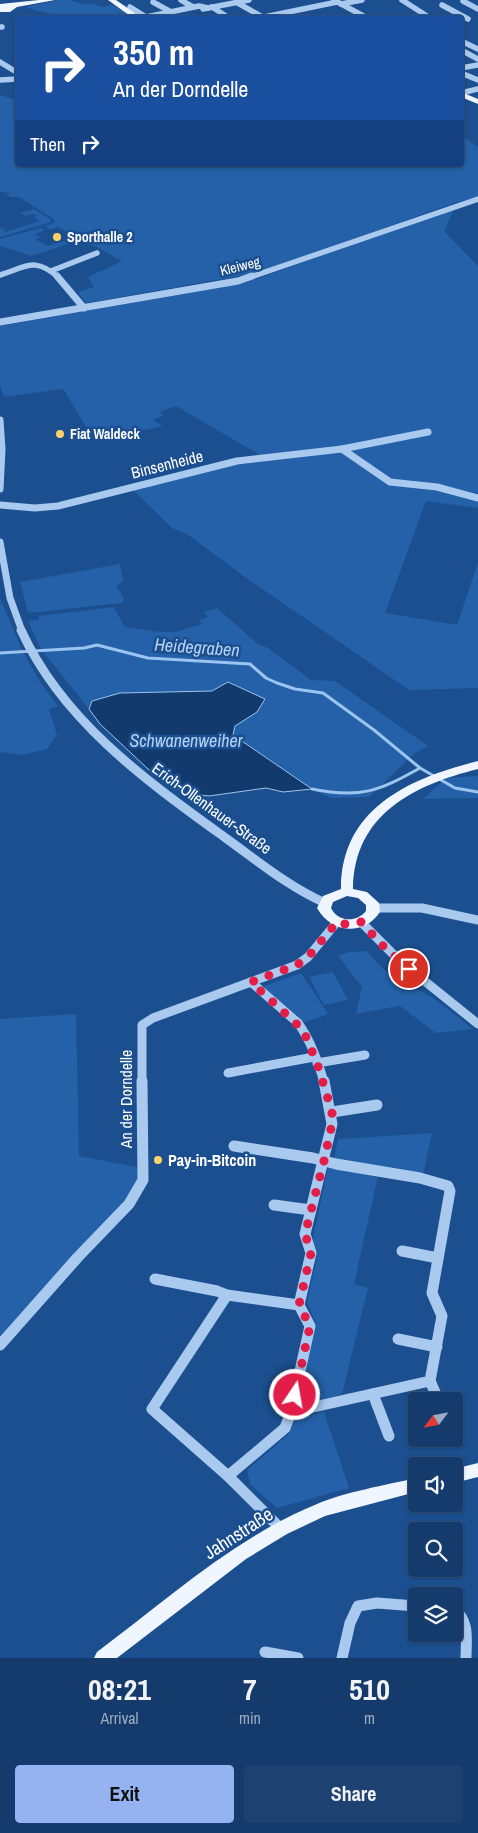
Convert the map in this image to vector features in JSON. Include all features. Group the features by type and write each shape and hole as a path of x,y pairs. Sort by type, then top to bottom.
{"main road":[{"path":"0,5 13,6 52,0"},
{"path":"111,0 134,15"},
{"path":"0,10 10,10 13,6"},
{"path":"464,95 478,102"},
{"path":"347,892 351,856 367,825 391,801 426,782 478,765"},
{"path":"347,892 368,898 373,908 370,916 361,922 345,924 337,922 326,914 325,903 333,895 347,892"},
{"path":"463,1474 478,1470"},
{"name":"Jahnstraße","path":"103,1658 240,1554 281,1529 322,1509 408,1487"}],"street":[{"path":"181,0 193,7"},
{"path":"215,0 223,5"},
{"path":"181,15 246,0"},
{"path":"274,15 337,2 362,0"},
{"path":"402,0 425,15"},
{"path":"153,2 169,15 202,6 224,15"},
{"path":"236,2 260,15"},
{"path":"337,2 362,15"},
{"path":"463,2 478,9"},
{"path":"442,5 464,15"},
{"path":"130,7 143,15"},
{"path":"464,15 470,18 464,19"},
{"path":"464,43 477,48"},
{"path":"464,52 478,59"},
{"path":"464,57 471,55"},
{"path":"0,62 15,71"},
{"path":"464,67 478,65"},
{"path":"464,74 478,80"},
{"path":"471,78 478,76"},
{"path":"0,80 15,79"},
{"path":"464,93 478,89"},
{"name":"Kleiweg","path":"0,322 220,284 256,276 478,200"},
{"path":"51,271 97,253"},
{"path":"0,276 30,264 36,264 51,271 62,281 84,308"},
{"path":"0,420 0,489"},
{"name":"Binsenheide","path":"0,504 35,508 58,506 237,461 342,449 428,432"},
{"path":"342,449 390,482 437,487 478,498"},
{"name":"Erich-Ollenhauer-Straße","path":"0,542 7,589 16,617 31,651 67,703 124,761 184,808 290,884 325,903"},
{"path":"373,908 422,908 478,920"},
{"name":"An der Dorndelle","path":"0,1345 129,1204 142,1180 142,1025 154,1018 297,965 308,957 337,922"},
{"path":"361,922 401,962 478,1024"},
{"path":"228,1476 285,1428 291,1412 310,1326 299,1305 311,1253 305,1234 332,1124 332,1112 307,1036 298,1024 251,982"},
{"path":"228,1072 366,1055"},
{"path":"332,1112 377,1104"},
{"path":"234,1146 420,1178 448,1186 450,1191 432,1292 442,1316 430,1381 435,1392"},
{"path":"274,1205 311,1210"},
{"path":"402,1251 438,1258"},
{"path":"155,1279 217,1291 227,1295 299,1305"},
{"path":"227,1295 152,1409 228,1476 281,1529"},
{"path":"398,1339 437,1347"},
{"path":"291,1412 430,1381"},
{"path":"373,1394 389,1436"},
{"path":"342,1658 358,1606 367,1603 408,1606"},
{"path":"463,1618 465,1622 466,1658"},
{"path":"265,1652 298,1658"}],"shaded area":[{"path":"59,0 70,0 82,4 95,4 101,7 113,5 131,15 53,15 25,7"},
{"path":"0,95 15,99 15,167 464,167 464,137 478,147 478,197 454,203 261,272 86,303 78,292 94,287 88,277 122,261 82,239 32,256 0,246 0,239 40,228 45,230 33,235 41,236 36,240 47,246 72,239 70,238 74,236 58,227 51,230 45,226 54,223 55,220 19,197 11,197 6,195 10,193 0,192"},
{"path":"34,209 50,219 51,222 0,237 0,229 6,228 2,230 6,232 39,221 34,217 37,216 33,214 26,216 20,213"},
{"path":"454,210 444,231 478,266 478,508 426,501 385,613 457,625 478,562 478,688 409,690 242,575 187,534 172,528 132,489 265,458 176,406 160,412 164,415 153,420 163,426 94,440 63,389 4,397 0,385 0,326 223,287 259,278"},
{"path":"120,564 123,581 116,586 124,598 122,603 28,613 20,582"},
{"path":"0,598 22,650 40,682 58,706 49,709 57,735 47,749 22,755 0,752"},
{"path":"114,607 125,627 161,632 176,632 202,624 199,620 208,617 204,612 217,608 258,644 268,648 311,680 335,681 428,746 414,754 369,797 331,798 312,789 233,735 235,726 257,712 228,682 212,691 120,693 92,701 89,709 41,649 28,621 39,620 39,616"},
{"path":"478,776 478,798 423,799 446,778"},
{"path":"367,951 394,978 432,997 473,1029 436,1033 400,1006 356,1014 362,987 338,956 349,952"},
{"path":"333,972 348,1000 324,1005 309,977"},
{"path":"301,973 328,1014 303,1023 267,991 264,986"},
{"path":"76,1014 79,1156 142,1168 129,1204 0,1339 0,1019"},
{"path":"432,1133 423,1175 334,1159 338,1139"},
{"path":"328,1168 378,1176 354,1284 368,1288 342,1394 309,1404 301,1394 316,1324 307,1302 317,1257 313,1237"},
{"path":"324,1412 349,1488 277,1508 250,1484 247,1470 288,1435 296,1419"}],"water":[{"name":"Schwanenweiher","path":"228,682 265,699 257,712 235,726 233,735 312,789 283,792 266,788 209,796 184,793 148,769 100,724 89,709 92,701 120,693 212,691"}],"waterway":[{"name":"Heidegraben","path":"0,653 84,648 97,645 148,658 250,664 266,678 277,683 295,689 323,693 374,730 420,768"},
{"name":"Heidegraben","path":"312,789 343,793 369,791 393,782 420,768"},
{"name":"Heidegraben","path":"420,768 455,788 478,792"}],"place":[{"name":"Sporthalle 2","path":"57,237"},
{"name":"Fiat Waldeck","path":"60,434"},
{"name":"Pay-in-Bitcoin","path":"158,1160"}],"route":[{"path":"295,1395 310,1326 299,1305 311,1253 305,1234 324,1161 332,1124 332,1112 307,1036 298,1024 251,982 287,971 297,965 308,957 337,922 345,924 361,922 382,945 409,969"}]}
